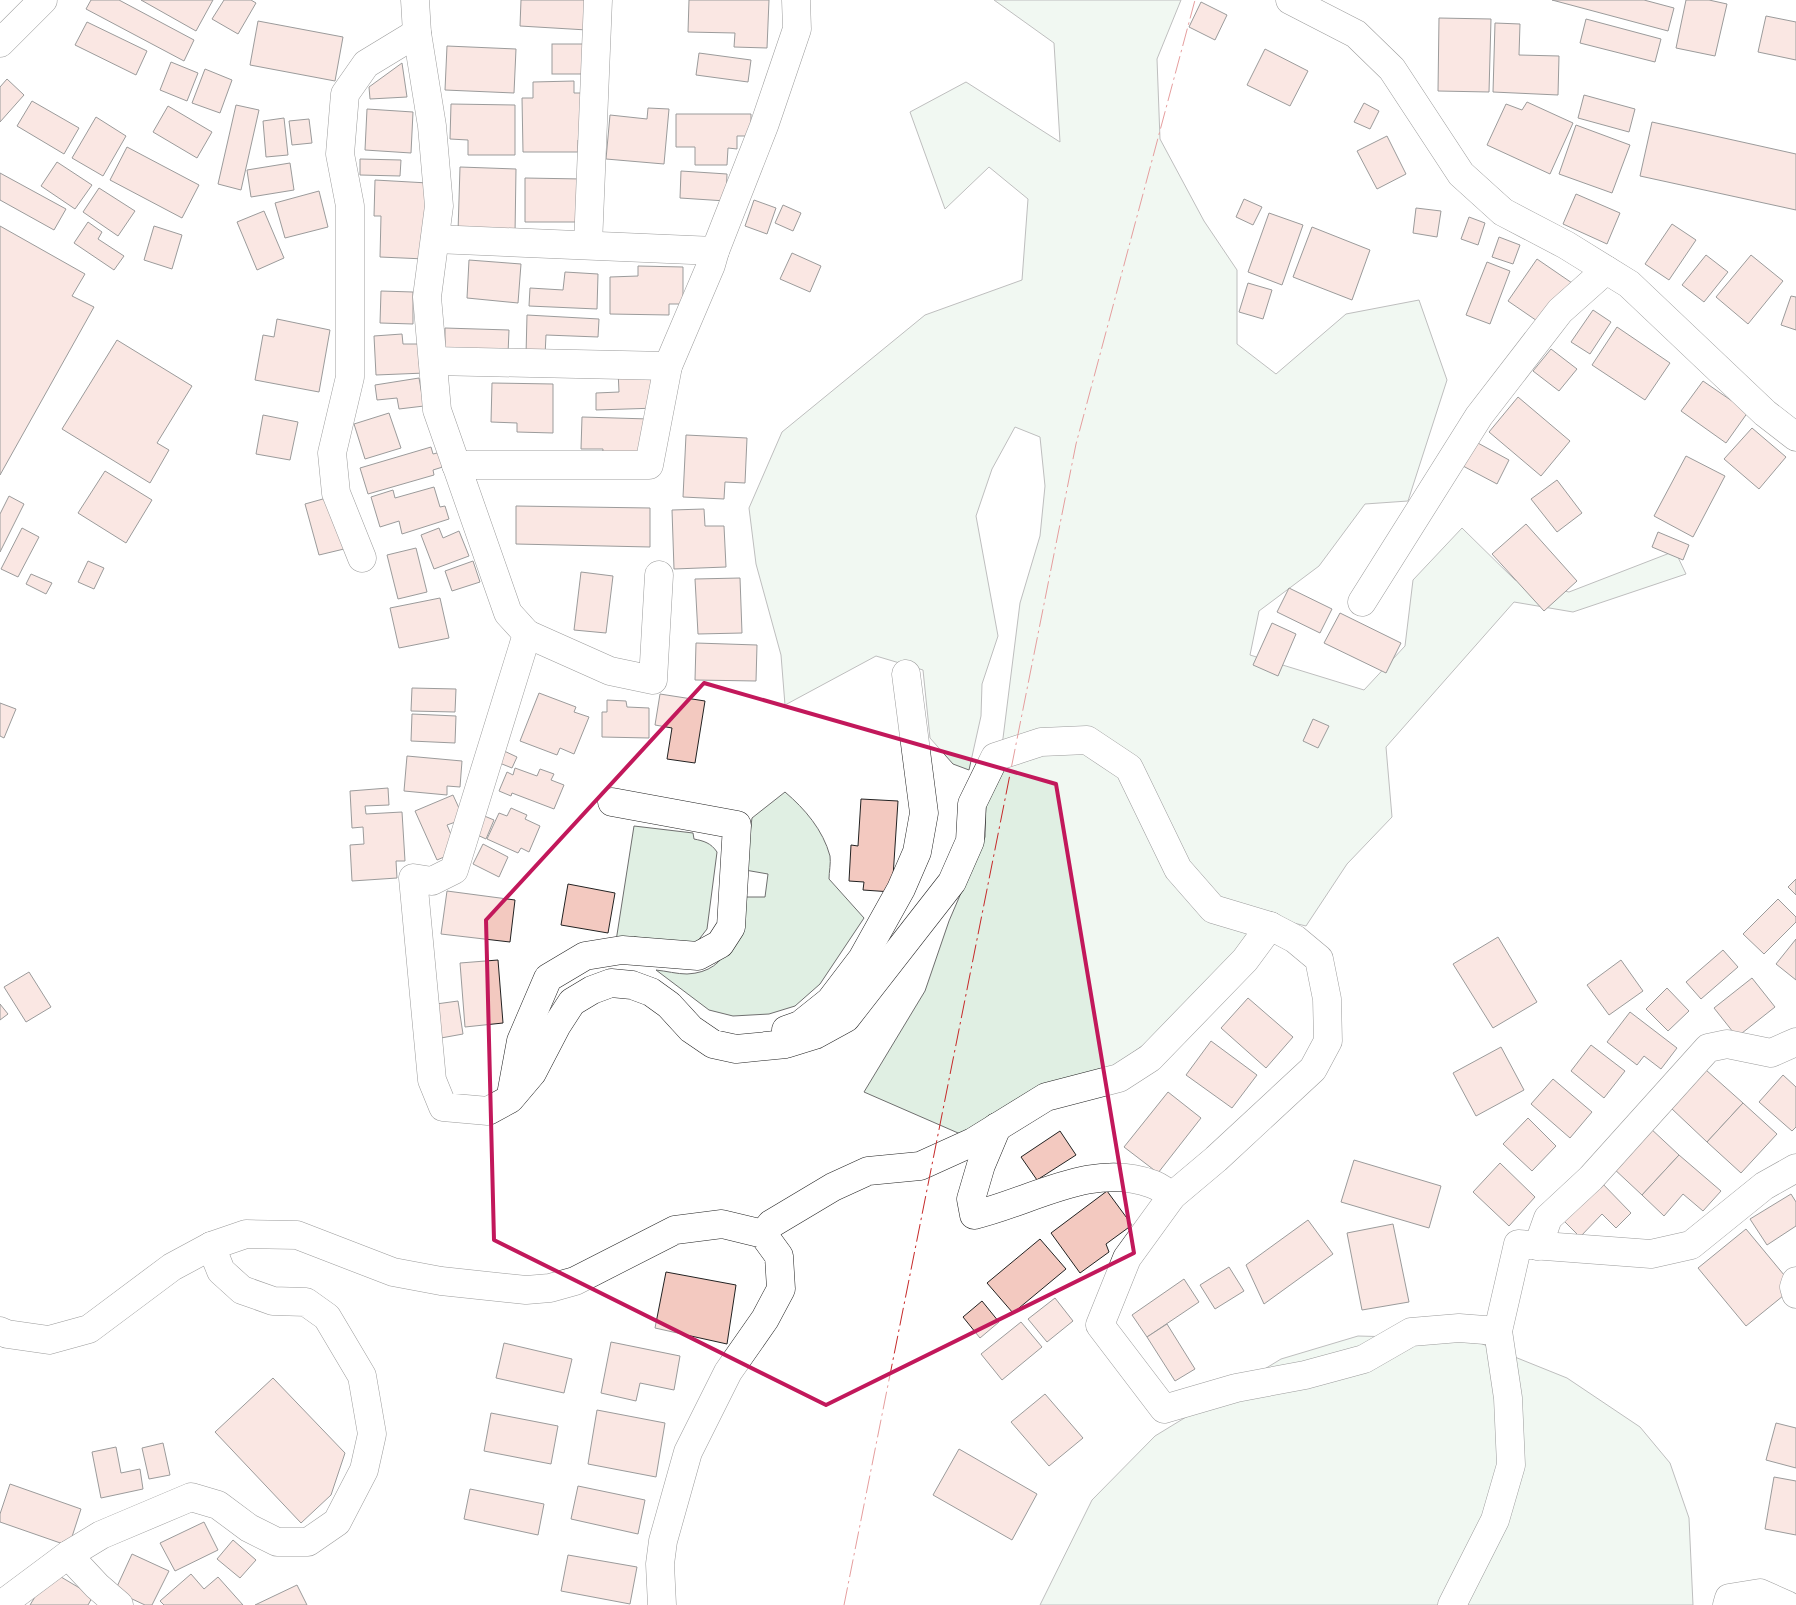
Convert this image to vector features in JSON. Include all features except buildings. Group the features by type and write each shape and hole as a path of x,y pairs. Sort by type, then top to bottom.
{"main road":[{"path":"0,43 43,0"},
{"path":"415,0 417,33 432,126 438,197 428,297 437,410 508,613 527,634 610,671 653,680 659,575"},
{"path":"588,246 598,0"},
{"path":"456,465 649,466 668,366 711,264 714,251 764,126 797,29 796,0"},
{"path":"1290,0 1356,34 1386,63 1461,174 1503,212 1566,244 1629,284 1765,413 1796,437"},
{"path":"362,558 336,493 332,447 350,377 350,206 340,154 346,94 366,64 417,33"},
{"path":"435,239 714,251"},
{"path":"1362,602 1479,416 1560,311 1606,270"},
{"path":"433,361 668,366"},
{"path":"527,634 454,870 432,881 413,878 432,1080 443,1107 488,1111 510,1099 532,1073 556,1024 572,1002 611,983 632,985 651,992 669,1005 698,1034 713,1044 736,1049 786,1044 815,1035 846,1018 952,882 970,841 972,804 995,757 1041,742 1087,740 1129,768 1178,869 1213,909 1270,926 1295,939 1319,959 1327,999 1328,1041 1313,1069 1216,1159 1172,1196 1127,1258 1100,1324 1164,1409 1236,1388 1305,1375 1364,1359 1411,1332 1459,1328 1498,1331"},
{"path":"736,1049 800,1025 830,1001 862,959 901,889 916,852 924,813 906,674"},
{"path":"510,1099 521,1041 548,978 585,956 622,950 698,956 720,944 731,927 737,825 612,802"},
{"path":"763,1234 771,1224 833,1186 868,1171 920,1166 973,1142 1046,1096 1119,1078 1150,1058 1245,960 1270,926"},
{"path":"1538,1246 1548,1218 1591,1178 1708,1048 1727,1044 1771,1054 1796,1042"},
{"path":"997,1127 981,1165 971,1199 974,1215 996,1210 1060,1186 1094,1178 1120,1177 1153,1184 1172,1196"},
{"path":"1452,1605 1495,1520 1511,1465 1508,1398 1498,1331 1518,1244 1650,1254 1691,1245 1764,1186 1796,1168"},
{"path":"0,1331 7,1334 49,1340 89,1329 172,1267 211,1246 246,1234 297,1236 393,1272 441,1281 526,1290 550,1288 575,1281 675,1230 722,1224 763,1234 779,1256 781,1289 765,1319 728,1372 688,1452 663,1541 660,1564 662,1605"},
{"path":"1,1605 68,1556 101,1535 191,1497 218,1505 250,1528 277,1542 308,1542 337,1522 364,1470 372,1434 362,1376 327,1316 306,1302 273,1302 242,1290 221,1271 211,1246"},
{"path":"1796,1281 1794,1286 1796,1294"},
{"path":"68,1556 97,1586 119,1605"},
{"path":"1727,1605 1729,1598 1760,1593 1787,1605"}],"highlighted area":[{"path":"704,683 1056,784 1134,1253 826,1405 494,1240 486,920"}],"green space":[{"path":"994,0 1181,0 1157,59 1160,139 1204,221 1237,270 1237,344 1276,374 1346,314 1419,300 1447,380 1408,501 1365,504 1319,566 1259,611 1250,655 1364,690 1405,646 1413,580 1462,528 1515,580 1569,592 1675,551 1686,574 1573,612 1514,602 1386,747 1392,817 1347,864 1306,926 1269,917 1157,1035 1116,1065 965,1136 864,1092 925,991 949,921 985,837 986,802 1000,762 1020,603 1040,536 1045,486 1040,437 1015,427 992,469 976,516 998,636 982,684 981,716 969,770 953,764 930,738 923,670 876,656 785,705 781,655 756,564 749,508 782,432 925,315 1022,280 1028,199 989,167 945,209 910,112 966,82 1060,142 1054,43"},
{"path":"785,792 806,813 823,837 830,856 829,879 864,918 820,984 795,1006 769,1014 733,1016 709,1010 656,970 679,974 702,972 722,958 729,948 744,897 765,897 768,874 745,870 752,818"},
{"path":"634,826 693,833 694,839 707,843 717,852 707,929 697,942 688,943 634,937 631,943 616,941"},
{"path":"1358,1336 1470,1339 1567,1378 1640,1427 1670,1463 1689,1518 1693,1605 1040,1605 1092,1500 1155,1436 1281,1359"}],"power":[{"path":"844,1605 1076,444 1195,0"}]}
